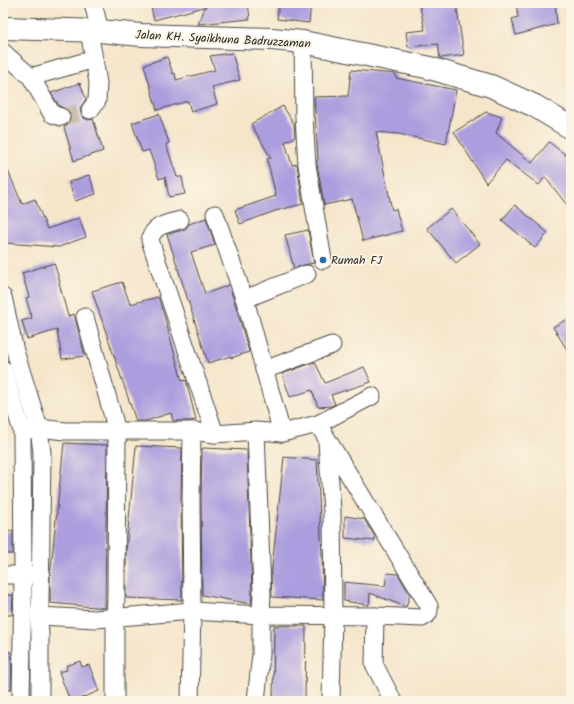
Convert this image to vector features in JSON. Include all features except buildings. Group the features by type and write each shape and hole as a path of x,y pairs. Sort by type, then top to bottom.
{"main road":[{"name":"Jalan KH. Syaikhuna Badruzzaman","path":"3,28 94,31 141,35 303,42 426,67 491,86 535,106 571,128"}],"street":[{"path":"90,110 97,101 98,83 94,59 93,3"},
{"path":"303,42 304,117 307,164 323,260"},
{"path":"3,52 31,77 52,114 61,117"},
{"path":"31,77 94,59"},
{"path":"215,214 245,299 282,433"},
{"path":"180,220 159,226 151,234 150,240 215,434"},
{"path":"245,299 307,274"},
{"path":"3,297 15,351 39,428 42,453 41,575 39,616 40,701"},
{"path":"85,317 117,431 115,701"},
{"path":"264,370 332,345"},
{"path":"3,369 22,431 23,449 21,701"},
{"path":"22,431 39,428 65,431 192,431 215,434 256,431 282,433 318,424 372,396"},
{"path":"39,616 96,619 192,611 261,615 333,615 422,618 427,616 430,611 429,606 318,424"},
{"path":"190,701 192,611 192,431"},
{"path":"256,431 262,584 261,654 256,701"},
{"path":"327,440 332,511 333,615 331,701"},
{"path":"3,575 41,575"},
{"path":"375,616 374,664 393,701"}],"tunnel":[{"path":"61,117 90,110"}],"place":[{"name":"Rumah FJ","path":"323,260"}]}
